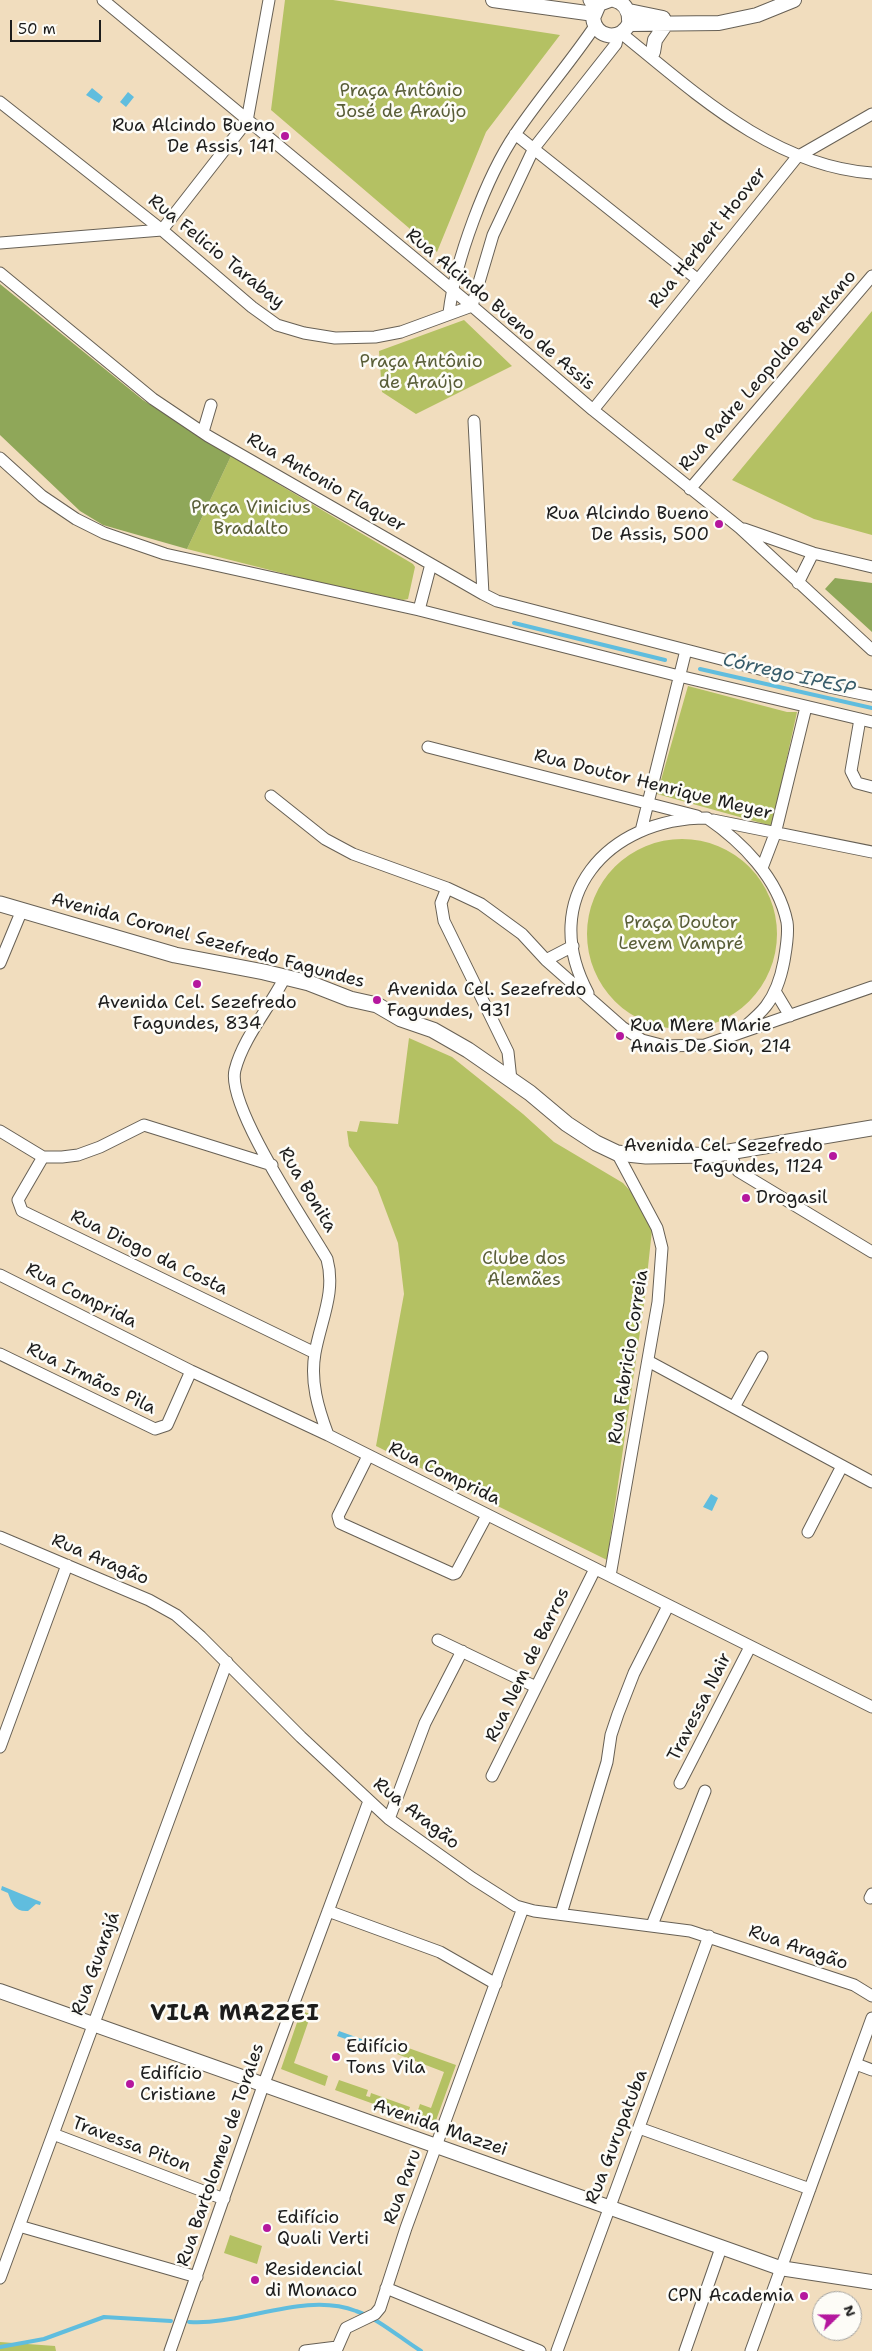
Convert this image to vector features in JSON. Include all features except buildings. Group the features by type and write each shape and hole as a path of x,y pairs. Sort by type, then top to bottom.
{"main road":[{"name":"Avenida Coronel Sezefredo Fagundes","path":"0,904 175,955 283,981 300,991 377,1005 401,1019 433,1030 511,1080 567,1124 596,1143 617,1152 646,1156 691,1157 872,1128"}],"street":[{"name":"Rua Alcindo Bueno de Assis","path":"102,0 451,291 472,306 592,410 740,528 872,650"},
{"path":"0,243 162,230 247,121 269,0"},
{"path":"472,306 492,235 534,148 616,44 625,26 624,5 600,8 551,8 493,0"},
{"path":"551,8 564,6 572,0"},
{"path":"625,26 691,24 737,20 794,0"},
{"path":"600,8 605,35 625,26 691,24"},
{"path":"449,314 451,291 484,192 515,134 600,8"},
{"path":"653,52 655,40 666,24"},
{"path":"625,26 653,52 660,65"},
{"path":"625,26 660,65 714,107 754,133 797,157 836,169 872,173"},
{"name":"Rua Felicio Tarabay","path":"0,102 162,230 252,307 277,324 304,333 335,338 376,337 400,332 472,306"},
{"name":"Rua Herbert Hoover","path":"592,410 797,157 872,114"},
{"path":"515,134 697,279"},
{"name":"Rua Antonio Flaquer","path":"0,273 154,399 203,432 497,601 685,651 872,696"},
{"name":"Rua Padre Leopoldo Brentano","path":"690,489 872,276"},
{"path":"203,432 211,405"},
{"path":"474,421 483,594"},
{"path":"0,458 42,496 76,519 104,533 165,554 419,610 872,722"},
{"path":"740,528 813,553 872,567"},
{"path":"798,583 813,553"},
{"path":"419,610 431,564"},
{"path":"641,831 685,651"},
{"path":"762,868 775,834 806,707"},
{"path":"860,719 851,771 857,783 872,787"},
{"name":"Rua Doutor Henrique Meyer","path":"428,746 707,818 775,834 872,852"},
{"path":"271,796 325,839 353,854 448,888 481,904 522,934 546,960 622,1027 642,1040 665,1046 706,1045 872,987"},
{"path":"591,998 583,983 573,946 572,927 576,900 594,863 607,851 641,831 682,820 707,818 733,838 762,868 781,904 787,924 785,956 775,991 766,1006 736,1035"},
{"path":"448,888 441,903 444,920 508,1052 511,1080"},
{"path":"0,963 22,910"},
{"path":"546,960 573,946"},
{"name":"Rua Bonita","path":"283,981 244,1046 234,1072 237,1097 247,1124 327,1259 331,1274 329,1301 315,1354 314,1379 316,1404 328,1435"},
{"path":"775,991 790,1016"},
{"path":"0,1131 43,1157 78,1155 100,1147 144,1125 272,1165"},
{"name":"Rua Fabricio Correia","path":"610,1576 658,1302 662,1248 657,1228 617,1152"},
{"path":"730,1152 738,1170 872,1252"},
{"name":"Rua Diogo da Costa","path":"43,1157 18,1200 22,1211 315,1354"},
{"name":"Rua Comprida","path":"0,1276 192,1371 328,1435 872,1707"},
{"name":"Rua Irmãos Pìla","path":"0,1354 155,1429 166,1425 192,1371"},
{"path":"734,1407 762,1357"},
{"path":"648,1361 872,1482"},
{"path":"368,1456 338,1516 340,1523 453,1574 456,1573 486,1515"},
{"path":"808,1532 842,1466"},
{"name":"Rua Aragão","path":"0,1537 149,1600 176,1615 227,1662 300,1737 369,1802 472,1878 516,1906 561,1914 652,1925 709,1936 854,1985 872,1996"},
{"path":"0,1746 67,1565"},
{"name":"Rua Nem de Barros","path":"492,1776 595,1569"},
{"path":"561,1914 607,1762 611,1735 625,1696 668,1606"},
{"path":"438,1640 536,1687"},
{"name":"Travessa Nair","path":"680,1783 750,1647"},
{"path":"390,1819 425,1723 462,1651"},
{"name":"Rua Guarajá","path":"0,2278 227,1662"},
{"path":"652,1925 705,1791"},
{"name":"Rua Bartolomeu de Torales","path":"170,2351 263,2086 369,1802"},
{"name":"Rua Paru","path":"336,2349 346,2328 380,2308 436,2146 523,1908"},
{"path":"328,1911 440,1952 496,1984"},
{"name":"Rua Gurupatuba","path":"557,2351 709,1936"},
{"name":"Avenida Mazzei","path":"0,1992 780,2268 872,2282"},
{"path":"751,2351 872,2018"},
{"path":"856,2064 872,2070"},
{"path":"639,2128 810,2189"},
{"name":"Travessa Piton","path":"53,2134 224,2199"},
{"path":"19,2226 197,2277"},
{"path":"685,2351 721,2248"},
{"path":"386,2288 540,2351"},
{"path":"305,2351 336,2349"}],"green space":[{"name":"Praça Antônio José de Araújo","path":"285,0 333,0 560,35 486,132 437,252 271,110"},
{"path":"0,284 143,400 231,456 187,549 103,525 80,511 0,435"},
{"path":"872,311 872,535 814,519 732,480"},
{"name":"Praça Antônio de Araújo","path":"464,320 512,366 416,414 382,392 379,351"},
{"name":"Praça Vinicius Bradalto","path":"231,456 413,564 415,567 408,599 403,600 329,585 187,549"},
{"path":"835,578 872,583 872,632 825,589"},
{"path":"688,686 787,712 797,712 772,826 657,794"},
{"name":"Praça Doutor Levem Vampré","path":"673,839 691,839 710,843 727,850 749,867 761,881 770,898 777,925 777,943 770,970 761,987 749,1001 727,1018 710,1025 691,1029 673,1029 654,1025 637,1018 615,1001 603,987 591,962 587,943 587,925 591,906 598,889 615,867 629,855 654,843"},
{"name":"Clube dos Alemães","path":"409,1038 452,1057 523,1114 554,1142 623,1183 634,1195 652,1230 644,1304 607,1560 376,1446 404,1294 398,1243 377,1187 349,1146 347,1131 357,1132 360,1121 398,1124"},
{"path":"301,2011 311,2014 294,2063 328,2076 325,2086 281,2069"},
{"path":"400,2045 456,2065 434,2126 415,2119 420,2104 431,2108 444,2072 397,2054"},
{"path":"339,2080 368,2090 366,2096 370,2097 371,2093 410,2107 407,2116 335,2090"},
{"path":"230,2235 262,2246 257,2264 224,2253"},
{"path":"0,2342 55,2346 56,2351 0,2351"}],"water":[{"path":"92,88 103,97 99,103 86,95"},
{"path":"128,92 134,97 126,107 120,102"},
{"path":"711,1494 718,1498 712,1511 703,1507"},
{"path":"2,1886 41,1902 40,1905 36,1904 28,1911 17,1909 8,1893 1,1890"},
{"path":"339,2031 367,2041 366,2046 337,2036"}],"waterway":[{"name":"Córrego IPESP","path":"514,623 665,660"},
{"name":"Córrego IPESP","path":"700,669 872,708"},
{"path":"189,2322 209,2322 294,2307 336,2306 365,2314 421,2351"},
{"path":"0,2347 44,2339 104,2317 171,2321"}],"place":[{"name":"Rua Alcindo Bueno De Assis, 141","path":"285,136"},
{"name":"Rua Alcindo Bueno De Assis, 500","path":"719,524"},
{"name":"Avenida Cel. Sezefredo Fagundes, 834","path":"197,984"},
{"name":"Avenida Cel. Sezefredo Fagundes, 931","path":"377,1000"},
{"name":"Rua Mere Marie Anais De Sion, 214","path":"620,1036"},
{"name":"Avenida Cel. Sezefredo Fagundes, 1124","path":"833,1156"},
{"name":"Drogasil","path":"746,1198"},
{"name":"Edifício Tons Vila","path":"336,2057"},
{"name":"Edifício Cristiane","path":"130,2084"},
{"name":"Edifício Quali Verti","path":"267,2228"},
{"name":"Residencial di Monaco","path":"255,2280"},
{"name":"CPN Academia","path":"804,2296"}],"district":[{"name":"VILA MAZZEI","path":"235,2014"}]}
